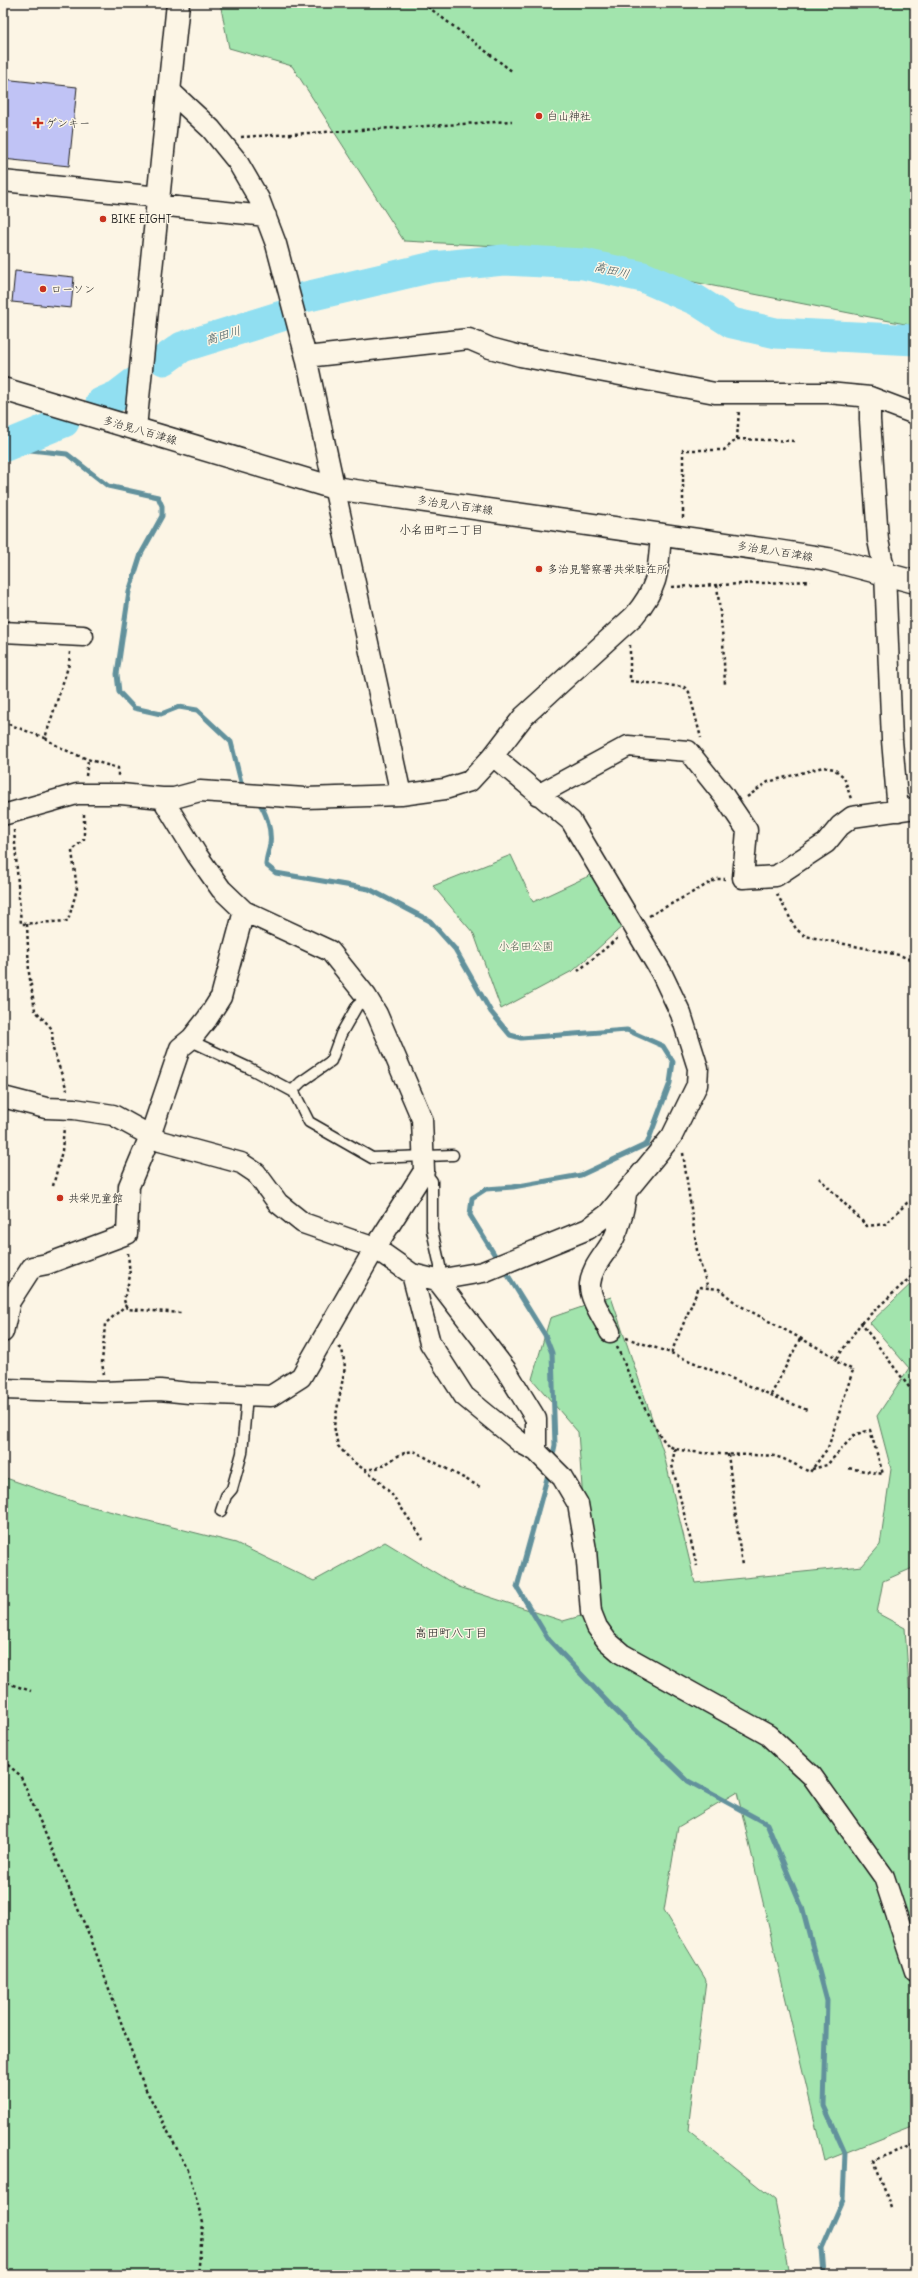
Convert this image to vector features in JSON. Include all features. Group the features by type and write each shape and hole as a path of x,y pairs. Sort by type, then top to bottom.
{"main road":[{"path":"135,428 178,3"},
{"name":"多治見八百津線","path":"3,389 334,488 828,559 915,582"}],"street":[{"path":"169,90 219,138 237,161 259,198 278,251 306,357 401,795"},
{"path":"3,181 266,216"},
{"path":"306,357 469,339 490,348 520,356 715,393 828,393 870,397 915,414"},
{"path":"538,795 628,746 688,751 729,803 747,830 743,878 776,876 826,843 840,826 852,817 906,810 892,740 884,573 878,540 870,420 870,397"},
{"path":"6,813 83,794 117,794 162,798 174,798 200,791 305,798 401,795 445,789 470,781 493,756 523,717 626,623 649,599 658,578 661,534"},
{"path":"3,632 77,636"},
{"path":"3,1097 46,1108 68,1108 113,1115 160,1141 241,1163 256,1173 278,1203 303,1223 375,1248 412,1274 439,1280 490,1269 588,1229 608,1214 626,1194 672,1136 697,1085 698,1068 681,1014 662,972 571,821 493,756"},
{"path":"3,1389 102,1392 160,1390 271,1396 301,1377 424,1164 422,1119 376,1014 367,998 330,951 244,911 221,889 197,855 162,798"},
{"path":"3,1332 10,1301 32,1267 47,1264 127,1234 129,1186 150,1136 180,1048 208,1019 221,997 244,911"},
{"path":"610,1332 595,1301 590,1285 597,1261 614,1239 623,1214 626,1194"},
{"path":"412,1274 430,1343 464,1396 521,1443 538,1454 559,1474 578,1504 586,1550 591,1612 607,1641 622,1654 768,1735 812,1776 884,1878 915,1971"},
{"path":"439,1280 506,1370 536,1419 538,1454"}],"lane":[{"path":"292,1091 301,1082 331,1061 341,1034 357,1006 367,998"},
{"path":"189,1040 249,1068 292,1091 309,1122 372,1158 424,1164 453,1155"},
{"path":"424,1164 432,1181 432,1230 440,1266 439,1280"},
{"path":"221,1511 226,1496 232,1490 242,1453 247,1395"}],"path":[{"path":"423,3 513,72"},
{"path":"219,138 512,121"},
{"path":"737,439 741,394"},
{"path":"683,538 683,450 724,450 737,439 796,441"},
{"path":"653,588 810,581"},
{"path":"717,585 723,640 725,684"},
{"path":"626,623 630,630 630,681 684,687 689,692 701,737 696,762"},
{"path":"45,738 77,636"},
{"path":"3,722 45,738 62,750 88,760 118,768 117,794"},
{"path":"6,813 14,833 22,924 68,921 77,889 72,851 84,839 83,794 88,760"},
{"path":"729,803 750,796 768,782 823,767 834,769 844,777 857,816"},
{"path":"766,877 796,929 805,936 899,955 915,961"},
{"path":"578,972 633,925 717,879 743,878"},
{"path":"27,924 29,972 35,1010 52,1029 53,1049 68,1108 53,1186"},
{"path":"683,1147 687,1193 698,1258 708,1288"},
{"path":"819,1178 867,1226 885,1224 908,1203 915,1200"},
{"path":"127,1234 130,1276 124,1300 127,1309 181,1313"},
{"path":"812,1469 828,1448 853,1370 835,1361 861,1323 915,1273"},
{"path":"671,1353 699,1287 719,1289 737,1304 837,1358"},
{"path":"102,1392 105,1380 102,1363 105,1324 126,1305"},
{"path":"861,1323 915,1395"},
{"path":"610,1332 671,1353 807,1410"},
{"path":"610,1332 658,1432 669,1446 728,1454 775,1456 810,1472 812,1469 827,1465 854,1435 870,1430 883,1474 848,1468"},
{"path":"325,1336 342,1349 345,1367 334,1426 338,1446 352,1461 375,1477 393,1496 423,1539"},
{"path":"771,1395 800,1339"},
{"path":"675,1448 672,1465 696,1566"},
{"path":"364,1469 375,1470 384,1466 402,1452 414,1451 480,1487"},
{"path":"728,1454 742,1566"},
{"path":"3,1678 10,1684 31,1691"},
{"path":"3,1761 20,1775 91,1939 144,2086 188,2170 203,2223 198,2275"},
{"path":"891,2208 874,2160 915,2144"}],"green space":[{"path":"220,3 915,3 915,326 517,247 404,241 292,66 229,48"},
{"name":"小名田公園","path":"511,855 533,902 595,873 625,924 574,970 501,1009 474,934 433,886"},
{"path":"915,1280 915,1567 883,1581 877,1613 905,1628 909,1688 915,1690 915,2125 824,2161 737,1792 678,1827 664,1910 706,1980 688,2130 775,2200 789,2275 3,2275 3,1477 81,1504 236,1543 314,1581 385,1542 459,1587 563,1621 602,1610 583,1501 578,1432 532,1379 550,1318 611,1297 663,1451 695,1583 862,1566 880,1545 891,1469 877,1416 909,1368 870,1323"}],"building":[{"name":"ゲンキー","path":"3,79 77,87 69,166 3,159"},
{"name":"ローソン","path":"15,271 74,277 71,308 12,302"}],"waterway":[{"name":"高田川","path":"301,298 433,267 504,260 584,264 643,277 696,300 732,323 776,333 915,340"},
{"name":"高田川","path":"164,360 182,347 285,315"},
{"name":"高田川","path":"101,403 117,396 134,383"},
{"name":"高田川","path":"3,447 64,422"},
{"path":"3,447 67,454 108,486 158,497 162,506 162,516 141,554 129,592 117,674 119,692 134,708 161,714 179,707 197,710 231,742 241,782 246,788"},
{"path":"257,800 266,815 270,833 270,844 266,865 276,873 369,889 430,921 455,949 491,1012 510,1035 521,1038 627,1030 663,1046 673,1062 670,1083 647,1144 581,1175 513,1187 486,1189 472,1198 470,1215 499,1262"},
{"path":"504,1269 545,1335 552,1353 555,1445 552,1459"},
{"path":"549,1471 517,1587 549,1640 615,1710 688,1781 767,1824 802,1907 827,2001 824,2106 845,2153 843,2200 822,2248 824,2275"}],"place":[{"name":"白山神社","path":"539,116"},
{"name":"ゲンキー","path":"38,123"},
{"name":"BIKE EIGHT","path":"103,219"},
{"name":"ローソン","path":"43,289"},
{"name":"多治見警察署共栄駐在所","path":"539,569"},
{"name":"共栄児童館","path":"60,1198"}],"district":[{"name":"小名田町二丁目","path":"441,529"},
{"name":"高田町八丁目","path":"451,1632"}]}
